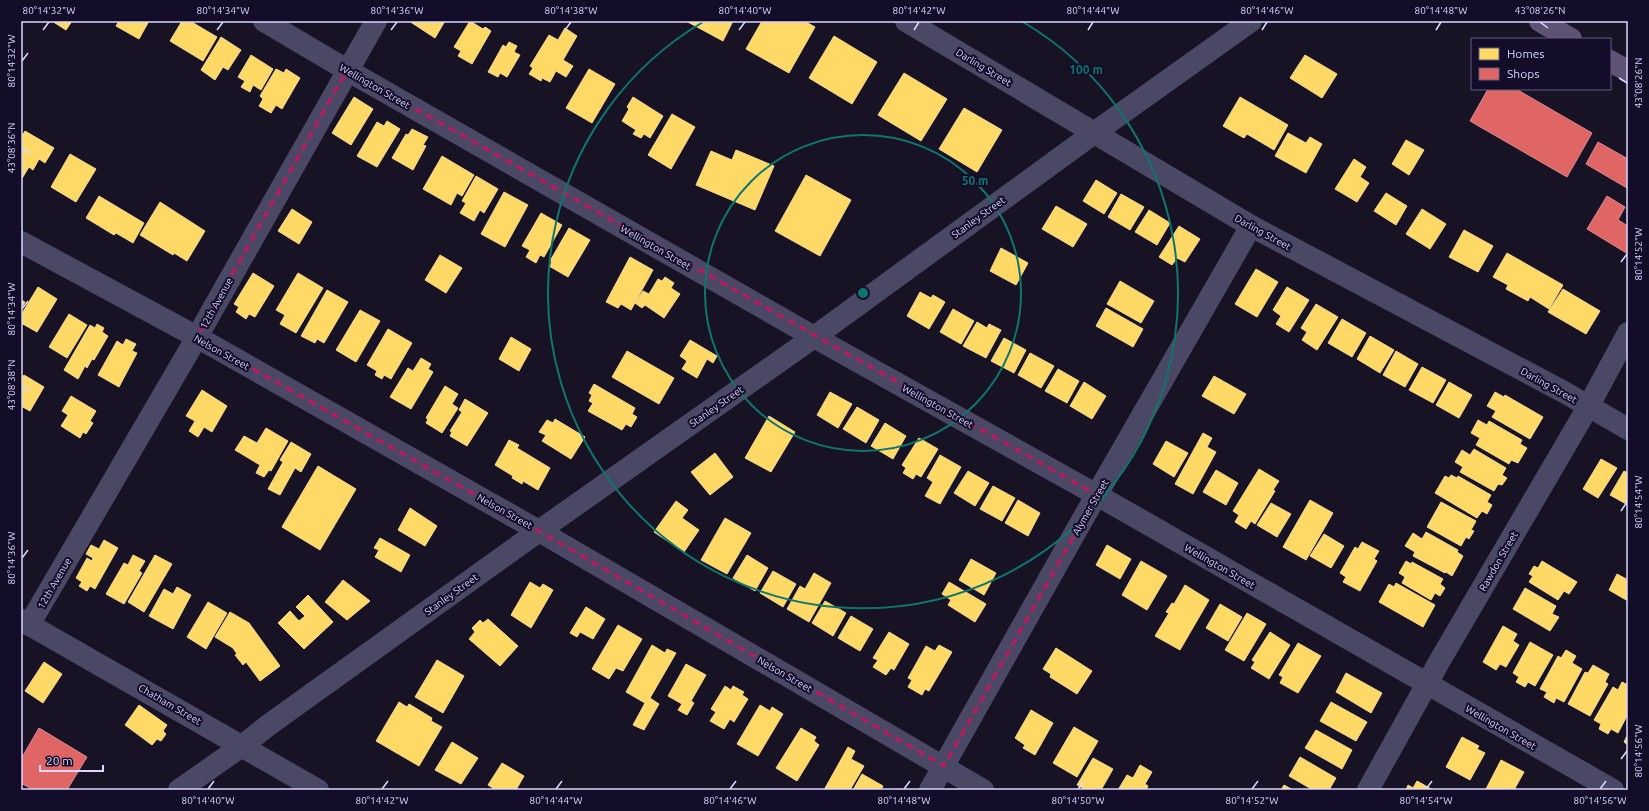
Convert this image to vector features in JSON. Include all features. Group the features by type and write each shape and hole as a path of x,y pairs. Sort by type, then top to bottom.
{"main road":[{"path":"1540,21 1569,38"},
{"path":"1611,62 1628,71"}],"street":[{"name":"Wellington Street","path":"264,21 814,337 1097,495 1613,790"},
{"name":"12th Avenue","path":"25,622 197,337 376,21"},
{"name":"Darling Street","path":"906,21 1251,226 1564,392 1588,408 1628,429"},
{"name":"Stanley Street","path":"179,790 814,337 1094,133 1251,21"},
{"name":"Alymer Street","path":"930,790 1251,226"},
{"name":"Nelson Street","path":"21,242 197,337 540,531 983,790"},
{"name":"Rawdon Street","path":"1368,790 1426,684 1588,408 1628,333"},
{"name":"Chatham Street","path":"25,622 318,790"}],"highlighted area":[{"path":"347,70 1097,495 944,766 539,531 197,337"}],"building: Homes":[{"path":"52,21 72,21 66,30"},
{"path":"119,21 149,21 139,39 116,26"},
{"path":"182,21 190,21 217,37 203,61 170,41"},
{"path":"409,21 445,21 435,38"},
{"path":"470,21 483,29 485,27 491,31 472,64 458,56 461,51 454,47"},
{"path":"686,21 733,21 723,41"},
{"path":"762,21 804,21 815,27 789,73 746,49"},
{"path":"565,28 577,36 563,60 573,66 566,77 556,71 550,82 542,78 541,81 529,74 533,68 530,66 549,35 558,40"},
{"path":"834,36 877,62 852,104 809,78"},
{"path":"221,37 241,50 228,70 223,67 215,80 201,70"},
{"path":"509,42 517,46 514,52 520,55 507,77 500,73 498,77 488,72 503,45 506,47"},
{"path":"251,55 273,69 261,90 253,85 250,92 241,87 245,81 238,77"},
{"path":"1305,55 1337,74 1322,98 1290,78"},
{"path":"276,69 284,73 286,69 300,78 282,109 276,105 271,113 259,106 263,99 260,96"},
{"path":"589,69 615,84 592,123 566,108"},
{"path":"904,73 947,99 921,141 878,115"},
{"path":"354,97 373,109 351,145 332,133"},
{"path":"633,97 663,116 650,138 644,134 641,138 633,134 636,130 622,121 629,109 627,107"},
{"path":"1240,97 1288,125 1274,150 1247,134 1244,138 1223,126"},
{"path":"964,108 1002,130 977,172 939,149"},
{"path":"672,114 695,127 671,169 648,155"},
{"path":"387,121 400,129 377,167 357,156 377,122 384,126"},
{"path":"412,129 428,137 423,145 426,146 413,170 392,158 406,134 408,135"},
{"path":"25,131 54,148 45,163 39,159 33,170 29,167 21,180 21,137"},
{"path":"1288,133 1306,143 1310,137 1322,144 1306,173 1275,156"},
{"path":"1406,140 1424,150 1409,175 1392,164"},
{"path":"736,150 774,166 755,210 696,185 711,151 732,160"},
{"path":"70,154 96,169 76,202 51,187"},
{"path":"442,156 474,175 462,196 457,193 451,205 423,189"},
{"path":"1354,159 1366,167 1360,177 1369,183 1357,202 1335,189"},
{"path":"806,175 851,200 820,256 775,231"},
{"path":"476,176 498,189 484,213 480,210 474,221 460,213 466,203 462,201"},
{"path":"1096,180 1117,193 1104,214 1083,201"},
{"path":"504,192 528,205 505,247 481,234"},
{"path":"1386,193 1407,206 1396,225 1374,211"},
{"path":"1121,194 1144,207 1130,230 1108,217"},
{"path":"99,196 144,223 133,243 116,233 114,235 86,218"},
{"path":"160,202 205,231 187,261 174,253 173,255 140,235"},
{"path":"1056,206 1087,224 1073,247 1042,229"},
{"path":"292,209 312,222 299,244 278,231"},
{"path":"1422,209 1446,224 1430,249 1406,234"},
{"path":"1149,210 1170,223 1157,245 1135,232"},
{"path":"541,213 562,225 544,257 540,255 536,263 526,257 530,250 522,246"},
{"path":"1179,226 1200,239 1185,262 1177,258 1172,265 1159,257"},
{"path":"569,228 590,240 568,277 549,266 552,262 550,261"},
{"path":"1464,230 1493,246 1478,272 1449,257"},
{"path":"1001,248 1028,263 1016,285 990,271"},
{"path":"1507,253 1563,285 1549,309 1530,297 1528,301 1506,289 1508,285 1493,277"},
{"path":"440,255 462,268 446,293 425,280"},
{"path":"630,257 653,270 631,310 621,304 618,308 606,302"},
{"path":"1256,269 1278,282 1257,317 1235,304"},
{"path":"253,273 274,286 255,317 249,314 246,319 236,312 239,307 234,304"},
{"path":"298,273 323,288 296,333 280,324 285,315 276,310"},
{"path":"665,277 674,283 671,288 680,294 664,318 645,305 642,308 635,303 643,291 649,294 658,279 662,281"},
{"path":"1120,281 1154,301 1141,323 1107,304"},
{"path":"38,287 57,299 37,332 21,323 21,315"},
{"path":"1287,287 1309,300 1289,332 1276,324 1281,316 1273,310"},
{"path":"1563,289 1600,311 1586,334 1548,312"},
{"path":"327,290 348,302 324,343 317,339 315,343 301,336"},
{"path":"920,292 931,298 933,295 945,302 929,329 907,316"},
{"path":"21,300 25,302 21,309"},
{"path":"1316,304 1338,317 1317,350 1302,340 1307,332 1301,328"},
{"path":"1106,308 1143,329 1133,347 1096,326"},
{"path":"953,309 974,321 961,344 940,332"},
{"path":"360,310 380,321 356,362 336,350"},
{"path":"69,314 87,325 67,358 49,347"},
{"path":"1342,319 1366,333 1352,357 1328,343"},
{"path":"977,322 987,328 989,324 1001,330 986,358 963,346"},
{"path":"97,324 104,328 102,332 108,336 94,360 92,359 87,368 85,366 78,379 64,370 90,325 95,328"},
{"path":"388,329 412,343 391,379 384,375 382,379 375,375 377,371 367,365"},
{"path":"1370,336 1394,350 1380,373 1357,359"},
{"path":"511,337 531,349 519,371 499,359"},
{"path":"1004,338 1026,350 1014,373 991,361"},
{"path":"126,339 136,344 132,351 137,353 119,387 98,375 117,341 123,345"},
{"path":"690,340 717,356 713,363 707,359 697,378 682,369 687,361 680,356"},
{"path":"627,351 674,378 659,404 612,377"},
{"path":"1396,351 1418,364 1405,387 1383,375"},
{"path":"1030,353 1054,366 1041,388 1018,375"},
{"path":"421,358 431,364 428,369 433,372 411,409 390,397 408,368 413,371"},
{"path":"1422,367 1446,380 1433,403 1409,390"},
{"path":"1058,369 1079,381 1067,403 1045,391"},
{"path":"24,375 44,387 30,411 21,406 21,379"},
{"path":"1214,376 1246,394 1234,414 1202,396"},
{"path":"1084,382 1106,396 1092,419 1070,406"},
{"path":"1449,382 1472,395 1459,418 1436,405"},
{"path":"594,384 635,408 632,414 637,417 631,427 626,424 622,430 588,411 593,403 589,401 592,395 589,393"},
{"path":"445,386 458,394 452,404 458,408 442,433 426,423 428,419 426,418"},
{"path":"202,390 227,406 212,432 204,427 198,437 189,431 195,421 186,416"},
{"path":"830,392 852,404 838,428 817,415"},
{"path":"1495,392 1504,397 1505,395 1543,417 1530,439 1492,417 1496,411 1487,406"},
{"path":"71,396 96,411 90,421 93,423 86,434 83,432 80,438 61,426 68,415 62,411"},
{"path":"465,399 488,413 467,446 450,436 452,432 450,431 462,412 459,410"},
{"path":"857,407 879,420 866,443 843,429"},
{"path":"769,416 795,432 771,472 745,458"},
{"path":"555,419 585,437 571,459 542,441 546,435 539,432 547,420 553,423"},
{"path":"1478,420 1487,425 1489,421 1522,440 1520,444 1527,448 1518,463 1511,460 1509,464 1476,445 1480,438 1471,433"},
{"path":"885,423 906,436 893,459 871,446"},
{"path":"266,428 288,441 271,471 269,470 264,477 256,473 260,465 235,450 244,436 257,443"},
{"path":"1203,433 1212,438 1207,447 1216,452 1193,494 1175,484"},
{"path":"919,438 938,449 921,477 916,474 913,479 903,473 906,468 902,465"},
{"path":"509,440 519,445 517,448 550,468 538,490 523,481 522,484 512,478 513,476 495,465"},
{"path":"1166,441 1188,453 1174,477 1153,464"},
{"path":"291,442 311,454 301,472 295,468 280,495 268,489 283,462 280,460"},
{"path":"1474,449 1506,468 1502,475 1507,478 1502,485 1498,484 1494,491 1460,472 1463,467 1455,462 1462,450 1470,455"},
{"path":"715,453 733,477 710,495 691,472"},
{"path":"940,455 961,467 940,504 925,496 933,482 927,478"},
{"path":"1601,459 1617,468 1598,498 1583,489"},
{"path":"318,466 356,489 320,550 282,527"},
{"path":"1259,469 1279,481 1273,490 1275,491 1255,524 1251,521 1246,529 1235,522 1239,515 1233,511"},
{"path":"1216,470 1238,483 1226,505 1203,492"},
{"path":"968,471 989,483 975,506 954,493"},
{"path":"1624,471 1628,473 1628,505 1610,495"},
{"path":"1451,475 1457,478 1458,476 1491,495 1487,502 1492,505 1487,514 1482,511 1477,518 1435,493 1445,476 1449,478"},
{"path":"993,486 1015,498 1002,521 980,509"},
{"path":"1018,500 1040,513 1028,536 1005,523"},
{"path":"1310,500 1333,513 1306,560 1283,547"},
{"path":"676,501 688,510 682,518 699,530 684,552 654,532"},
{"path":"1441,502 1476,521 1471,530 1474,531 1469,539 1466,537 1461,546 1427,527"},
{"path":"1271,503 1291,514 1277,537 1257,525"},
{"path":"410,508 437,526 425,546 398,530"},
{"path":"725,518 751,533 727,574 701,560"},
{"path":"1426,532 1458,550 1457,552 1463,556 1452,576 1413,556 1415,552 1405,546 1413,533 1422,539"},
{"path":"1324,534 1344,546 1331,568 1310,556"},
{"path":"380,538 410,555 401,572 375,557 379,550 374,548"},
{"path":"104,540 118,548 95,589 90,586 87,591 79,586 82,582 76,578 87,558 92,561 93,558 86,554 91,545 99,549"},
{"path":"1362,542 1379,551 1374,559 1377,561 1360,591 1343,582 1346,577 1340,573 1355,547 1358,549"},
{"path":"1107,545 1131,559 1120,579 1096,565"},
{"path":"133,555 145,561 139,571 142,573 124,604 106,594 124,563 128,565"},
{"path":"155,555 172,564 144,612 128,602"},
{"path":"747,555 768,568 755,591 733,578"},
{"path":"971,559 996,573 984,595 959,580"},
{"path":"1141,561 1167,576 1147,610 1122,595"},
{"path":"1406,561 1411,564 1412,562 1443,579 1440,584 1445,588 1440,596 1435,593 1431,600 1402,583 1405,577 1399,573"},
{"path":"1542,561 1577,582 1569,594 1564,591 1558,600 1529,582 1533,576 1529,574 1534,566 1538,568"},
{"path":"773,571 796,584 783,607 760,593"},
{"path":"814,573 831,583 809,622 787,609 800,586 805,589"},
{"path":"1617,574 1628,580 1628,601 1609,590"},
{"path":"343,580 370,601 347,620 325,602"},
{"path":"530,582 540,588 543,584 553,590 531,628 511,615"},
{"path":"949,582 986,604 975,622 948,605 951,600 942,594"},
{"path":"1396,583 1435,605 1423,627 1379,602 1389,584 1394,587"},
{"path":"1185,585 1209,600 1180,650 1155,636 1169,613 1166,612 1172,603 1174,604"},
{"path":"177,587 191,595 173,629 149,616 164,589 173,594"},
{"path":"1525,588 1556,606 1552,614 1559,617 1550,631 1513,609"},
{"path":"308,595 333,622 304,649 278,623 290,611 299,621 305,616 296,607"},
{"path":"825,601 846,613 833,636 812,623"},
{"path":"208,602 227,613 206,649 187,637"},
{"path":"1220,604 1242,617 1228,641 1206,628"},
{"path":"586,607 605,619 593,639 580,632 577,637 570,633"},
{"path":"230,612 249,623 280,666 260,681 246,662 243,665 235,655 237,654 233,648 215,637"},
{"path":"1247,613 1266,624 1244,661 1225,650"},
{"path":"851,616 873,629 860,651 838,638"},
{"path":"488,619 518,646 500,666 469,639 475,632 472,628 480,620 483,623"},
{"path":"618,625 642,639 623,671 616,668 609,679 592,669"},
{"path":"1503,626 1517,634 1513,641 1519,645 1506,667 1500,664 1496,670 1483,662"},
{"path":"889,632 909,644 894,670 891,668 886,675 873,667 878,660 873,658"},
{"path":"1270,632 1290,645 1269,679 1251,668 1255,662 1252,660"},
{"path":"1530,642 1553,655 1535,686 1528,682 1525,687 1516,682 1519,677 1513,673"},
{"path":"1298,643 1321,656 1298,693 1280,683 1283,677 1279,675"},
{"path":"652,645 665,653 667,649 676,653 650,698 659,704 644,730 633,725 645,703 626,692"},
{"path":"939,645 952,652 929,691 925,689 922,695 908,687 912,680 908,678 926,646 935,651"},
{"path":"1056,648 1092,671 1077,694 1050,677 1051,674 1043,669"},
{"path":"1566,650 1576,656 1572,663 1582,669 1564,702 1556,698 1554,703 1544,697 1547,692 1540,689 1558,656 1561,658"},
{"path":"437,660 464,676 443,713 415,697"},
{"path":"44,662 62,674 43,703 25,691"},
{"path":"686,664 706,675 691,701 694,703 687,715 678,710 682,704 668,696"},
{"path":"1593,665 1609,674 1605,682 1608,684 1590,716 1568,704 1585,672 1588,673"},
{"path":"1346,673 1382,693 1371,713 1336,692"},
{"path":"1622,682 1628,685 1628,714 1618,733 1611,729 1608,734 1599,729 1601,724 1594,720 1613,687 1618,690"},
{"path":"725,686 731,690 733,686 744,692 742,695 748,699 734,722 730,719 724,729 710,721 716,712 711,709"},
{"path":"399,702 407,707 409,704 432,718 431,721 442,727 419,766 376,741"},
{"path":"1331,702 1367,722 1356,741 1320,721"},
{"path":"139,705 167,725 163,731 166,734 161,741 157,739 152,745 125,725"},
{"path":"760,705 770,711 772,707 783,714 758,756 737,744"},
{"path":"1031,710 1053,723 1035,755 1023,748 1025,745 1015,738"},
{"path":"1074,727 1098,741 1077,777 1053,763"},
{"path":"801,728 816,737 814,741 819,745 797,781 776,768"},
{"path":"1316,730 1352,750 1342,769 1305,748"},
{"path":"1628,734 1628,745 1624,742"},
{"path":"1462,737 1479,746 1477,749 1485,753 1470,780 1446,767"},
{"path":"452,742 478,758 461,784 435,770"},
{"path":"848,747 855,751 851,759 864,766 850,790 824,790"},
{"path":"1300,757 1336,778 1329,790 1313,790 1289,776"},
{"path":"1093,758 1113,769 1101,790 1086,790 1077,785"},
{"path":"1501,760 1524,772 1514,790 1486,789"},
{"path":"502,763 524,776 516,790 492,790 493,788 488,785"},
{"path":"1140,765 1152,772 1145,784 1148,786 1146,790 1118,790 1127,775 1133,778"},
{"path":"862,774 883,786 881,790 853,790"},
{"path":"1417,781 1433,790 1406,790 1408,785 1413,788"},
{"path":"1284,785 1293,790 1281,790"}],"building: Shops":[{"path":"1487,90 1518,90 1592,133 1567,177 1470,121"},
{"path":"1598,142 1628,159 1627,188 1586,164"},
{"path":"1607,196 1625,207 1618,220 1628,226 1628,254 1587,229"},
{"path":"39,728 87,757 67,790 33,790 21,783 21,759"}]}
